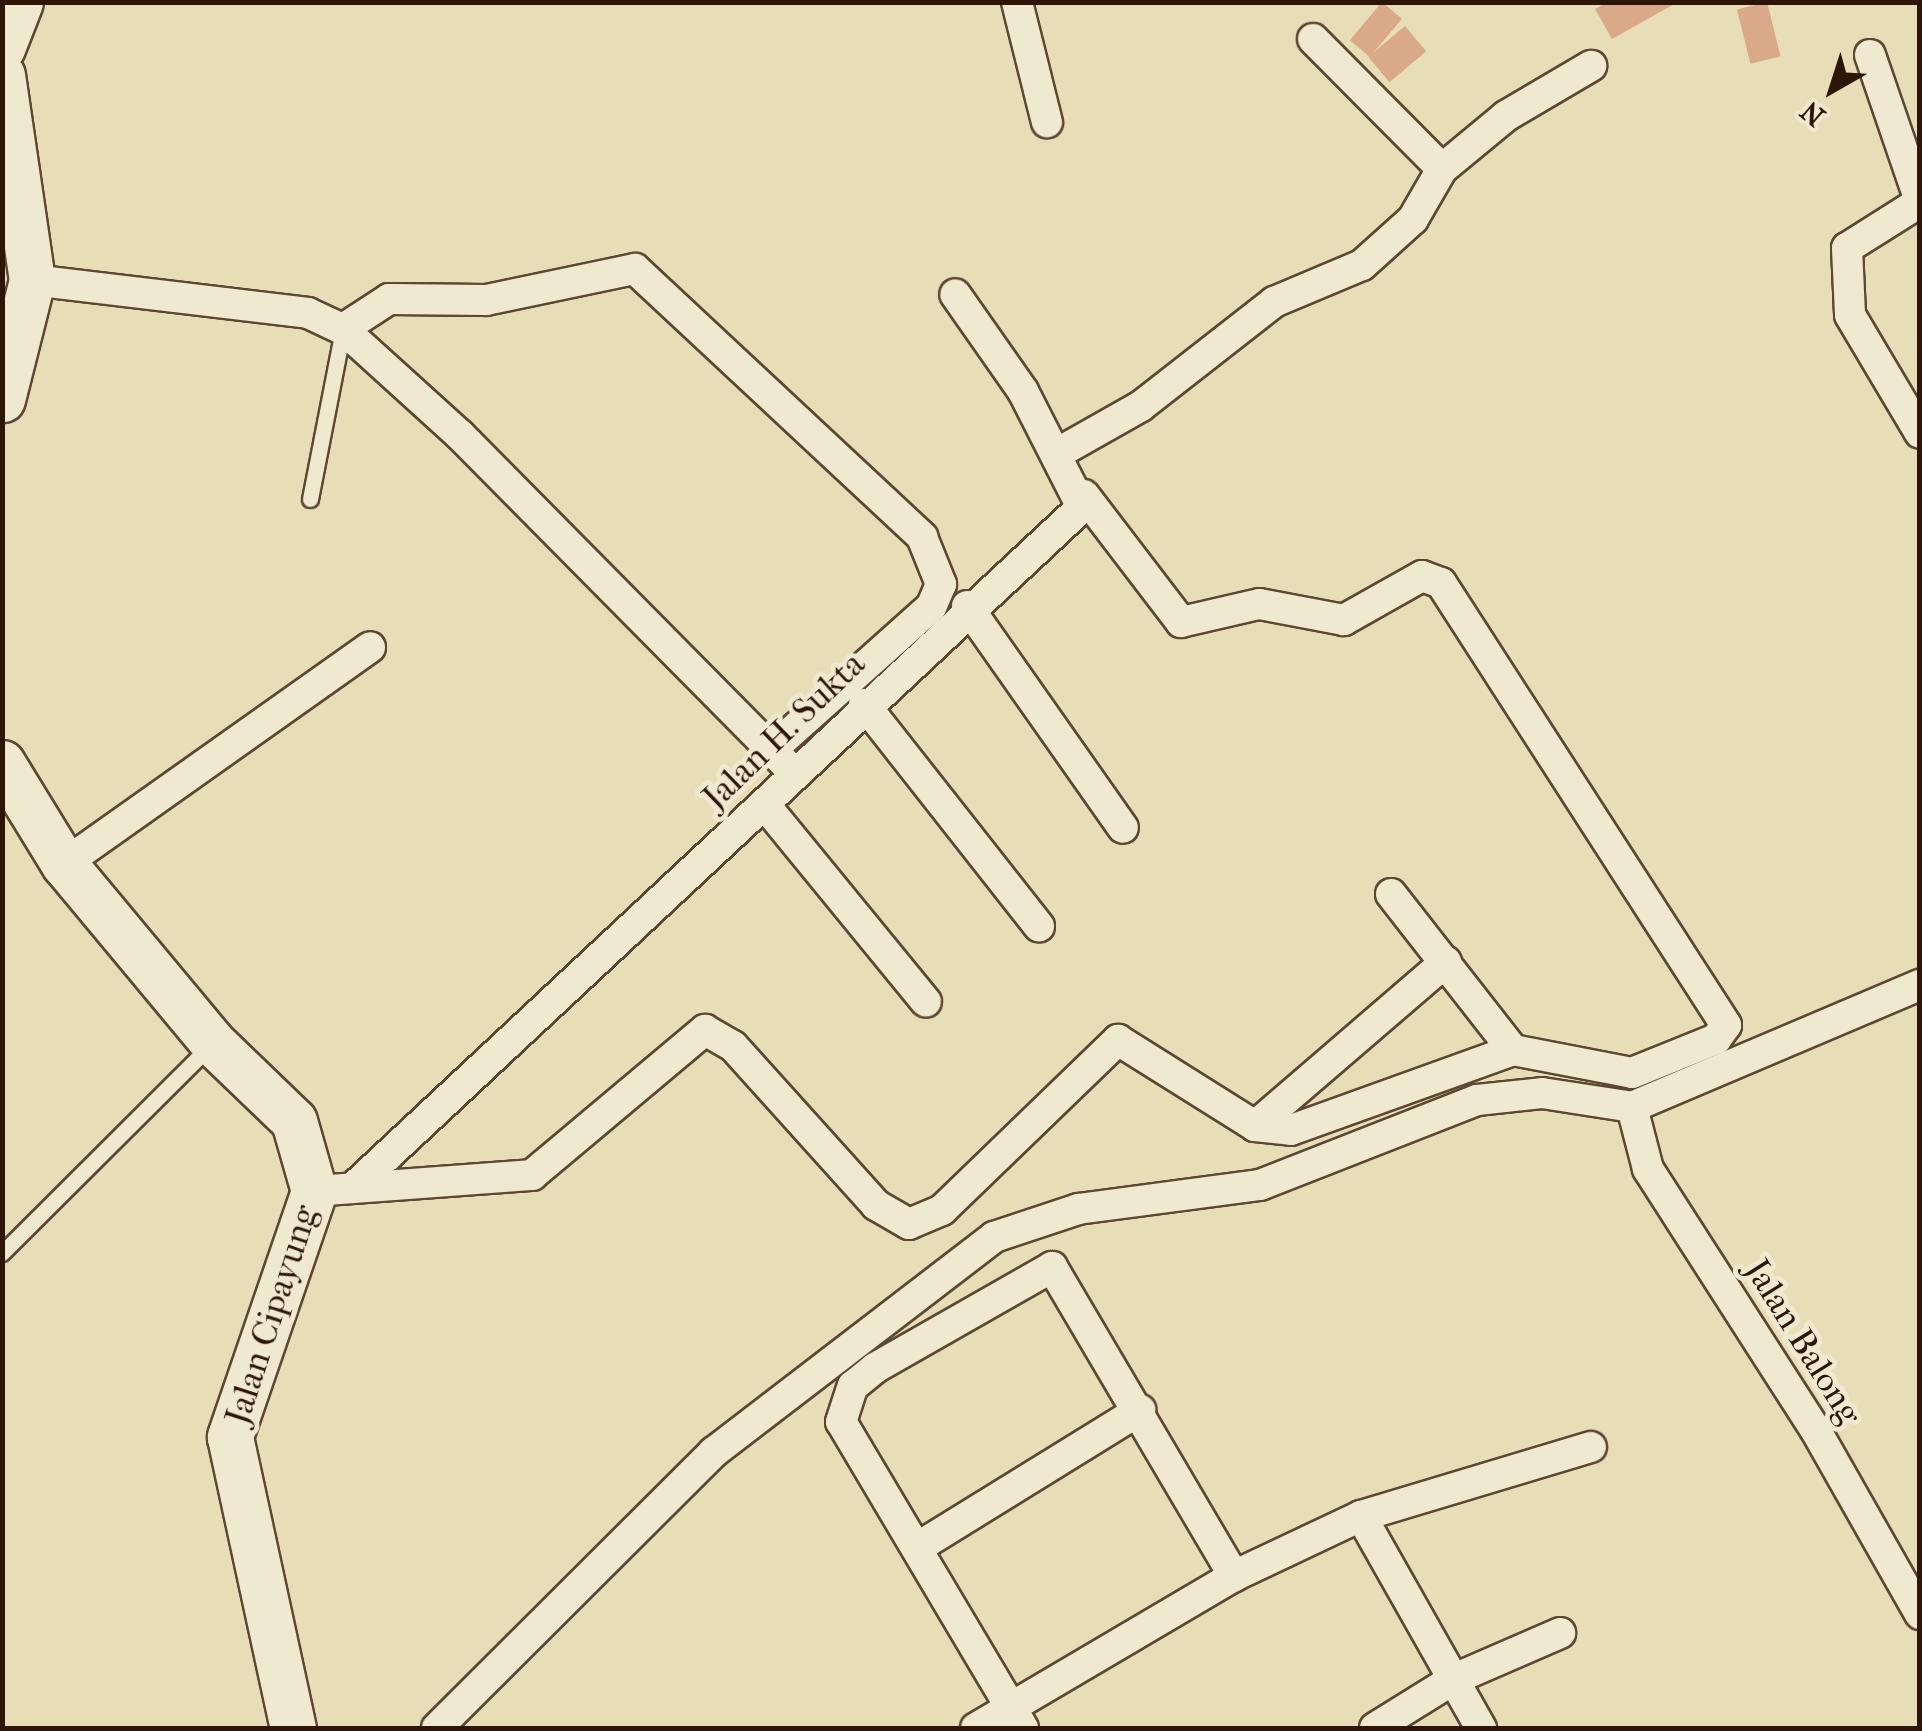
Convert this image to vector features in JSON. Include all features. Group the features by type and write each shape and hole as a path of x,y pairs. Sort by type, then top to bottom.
{"main road":[{"path":"2,48 20,2"},
{"path":"2,75 8,181 32,280 2,398"},
{"name":"Jalan Cipayung","path":"2,763 64,864 212,1043 294,1120 335,1187 230,1438 293,1728"}],"street":[{"path":"1017,2 1048,122"},
{"path":"1313,38 1442,169"},
{"path":"1870,55 1920,201 1847,248 1850,315 1920,433"},
{"path":"1058,453 1141,406 1274,302 1362,266 1413,219 1442,169 1506,116 1590,66"},
{"path":"342,329 389,299 486,300 635,269 922,537 942,584 931,608 772,750"},
{"path":"32,280 308,312 342,329 460,435 794,774"},
{"path":"335,1187 532,1174 705,1030 733,1046 876,1204 909,1224 942,1210 1118,1040 1255,1126 1291,1130 1513,1050 1632,1073 1716,1039 1726,1024 1442,583 1422,576 1344,620 1259,604 1181,622 1084,495 955,294"},
{"name":"Jalan H. Sukta","path":"335,1187 764,804 968,606 1066,528 1084,495"},
{"path":"968,606 1122,828"},
{"path":"64,864 370,647"},
{"path":"864,704 1039,926"},
{"path":"764,804 926,1002"},
{"path":"1391,894 1513,1050"},
{"path":"1255,1126 1446,962"},
{"path":"437,1728 714,1452 994,1237 1078,1209 1260,1186 1477,1100 1542,1093 1632,1107 1920,985"},
{"name":"Jalan Balong","path":"1632,1107 1648,1169 1815,1429 1920,1614"},
{"path":"1020,1720 920,1546 841,1422 853,1386 875,1368 1052,1267 1140,1410 1234,1576"},
{"path":"920,1546 1140,1410"},
{"path":"976,1728 1020,1720 1234,1576 1361,1516 1591,1448"},
{"path":"1361,1516 1481,1728"},
{"path":"1375,1728 1452,1680 1560,1634"}],"lane":[{"path":"310,499 342,329"},
{"path":"2,1254 212,1043"}],"building":[{"path":"1382,2 1402,19 1370,57 1350,40"},
{"path":"1608,2 1678,2 1612,39 1595,9"},
{"path":"1767,2 1781,56 1750,64 1737,9"},
{"path":"1405,26 1426,51 1389,82 1368,57"}]}
